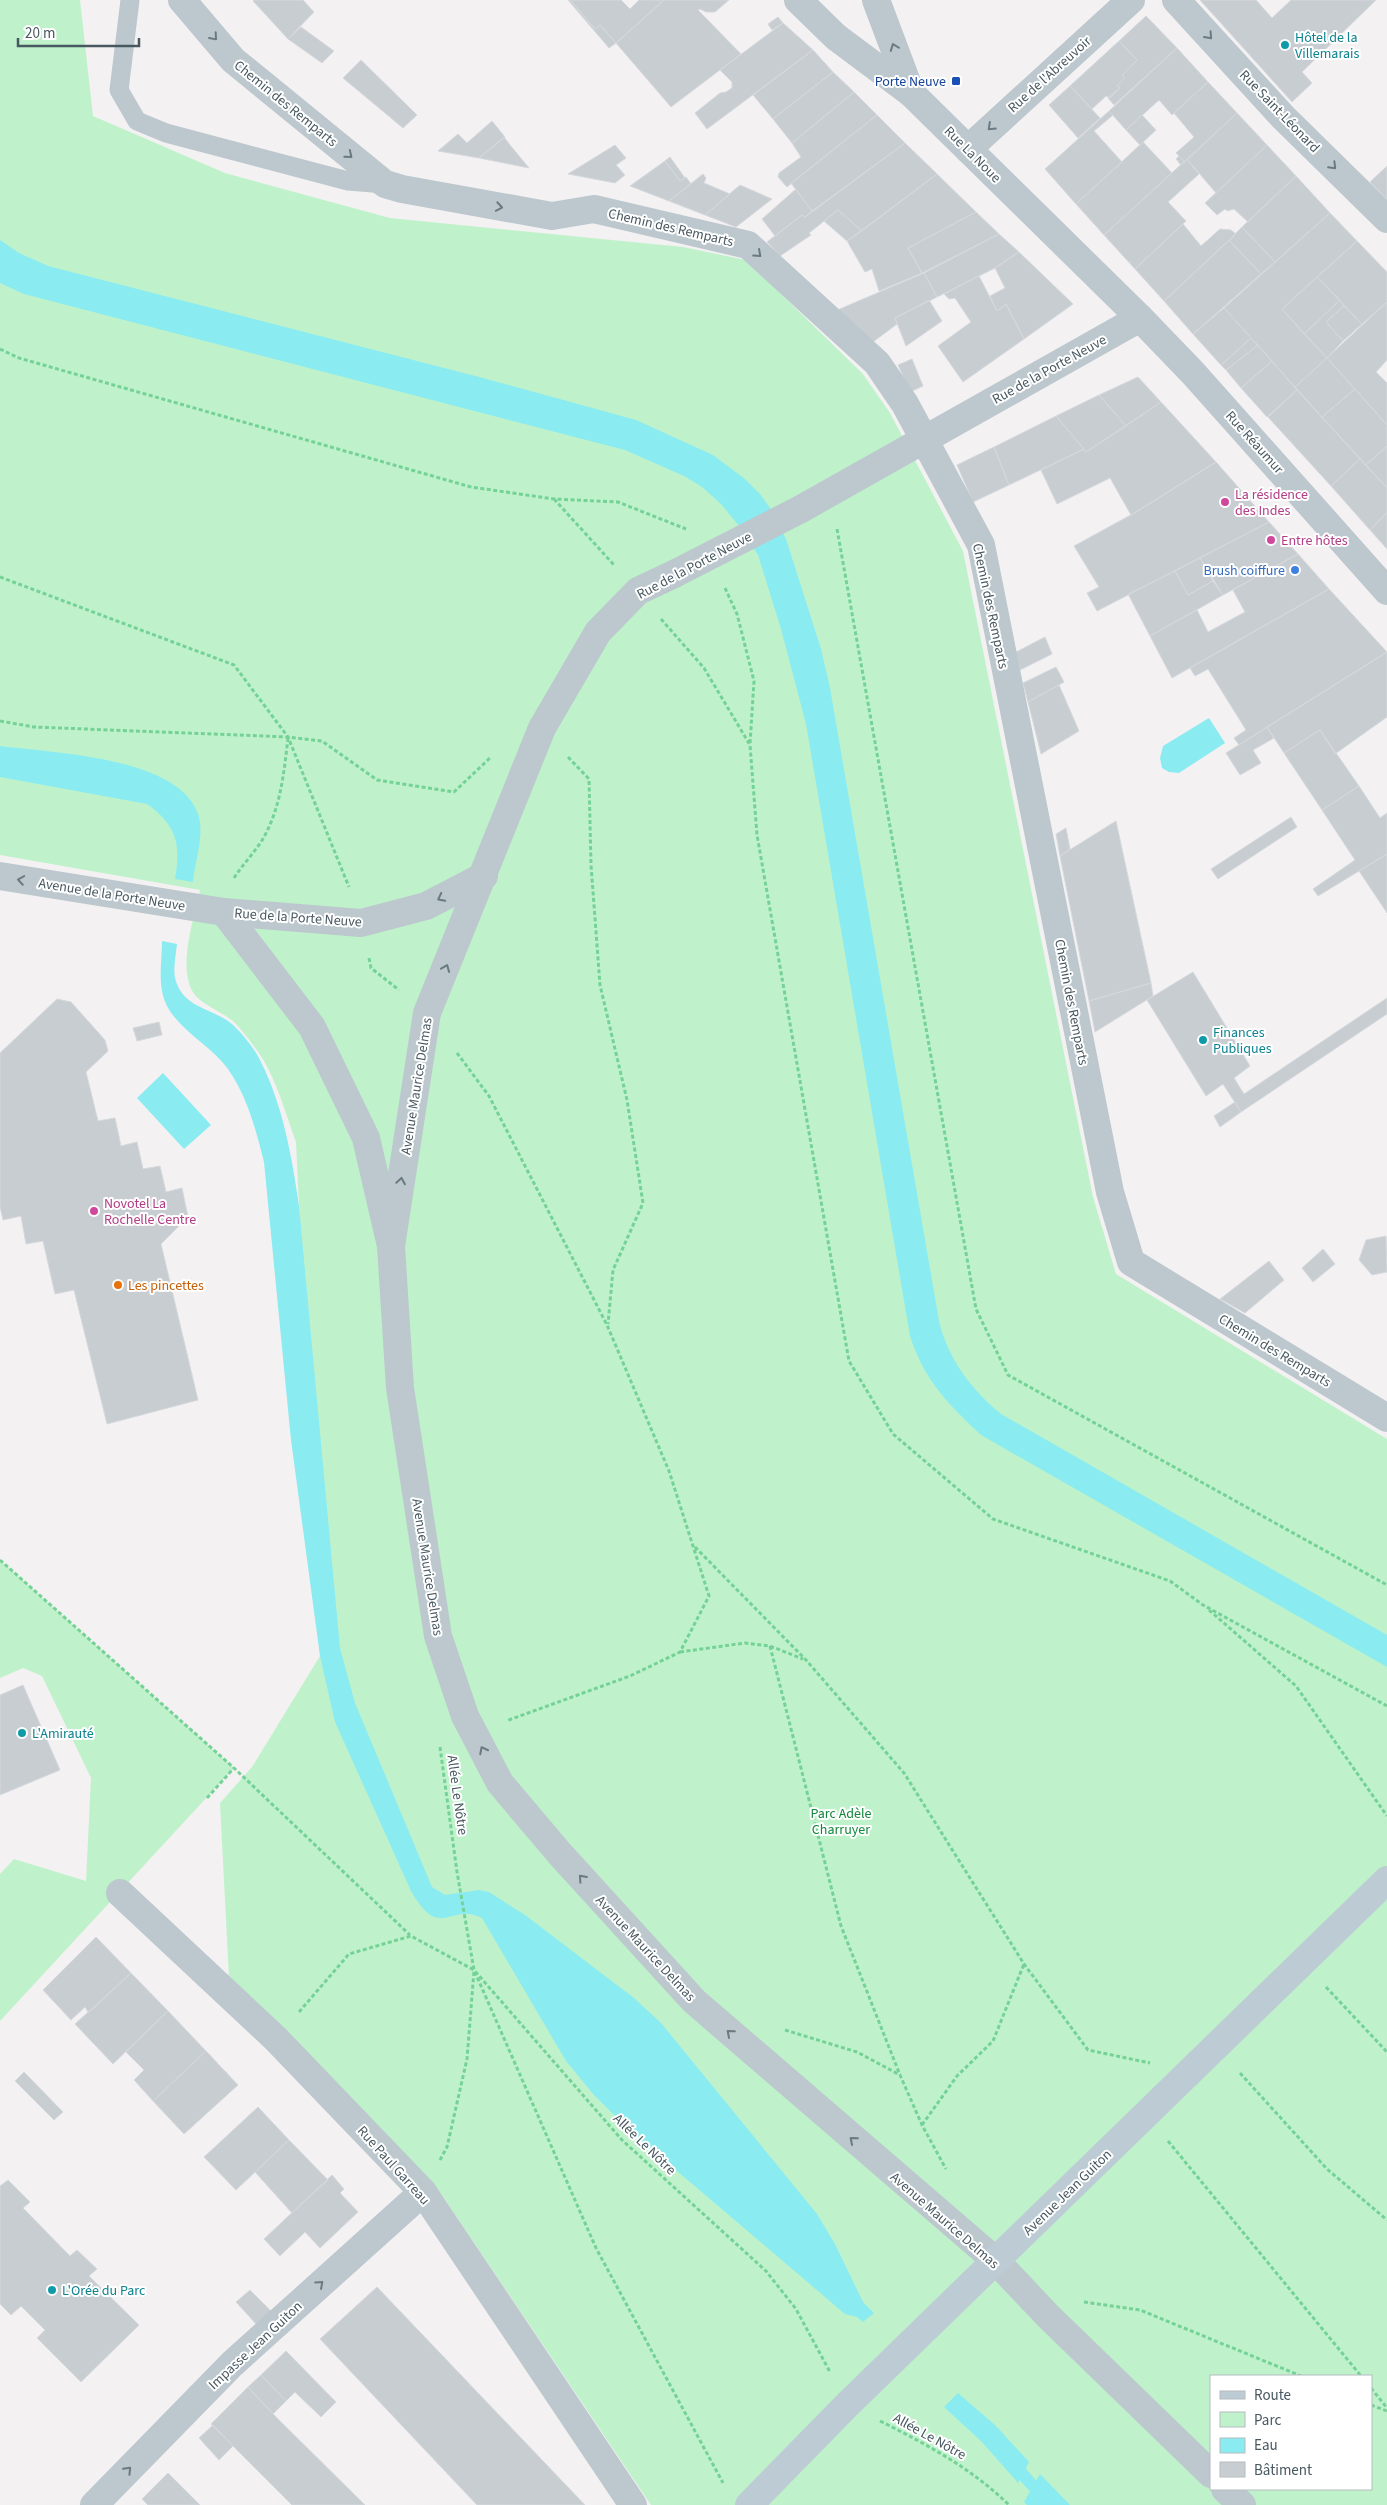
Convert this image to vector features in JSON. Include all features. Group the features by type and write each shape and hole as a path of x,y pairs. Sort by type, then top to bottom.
{"main road":[{"name":"Avenue Jean Guiton","path":"749,2505 847,2405 1387,1880"}],"street":[{"name":"Chemin des Remparts","path":"182,0 233,60 385,184 402,190 552,216 594,209 748,245 877,362 905,404 980,545 1110,1192 1131,1262 1387,1418"},
{"name":"Rue La Noue","path":"798,0 836,37 911,93 1140,318"},
{"path":"876,0 911,93"},
{"name":"Rue de l'Abreuvoir","path":"968,149 1131,0"},
{"name":"Rue Saint-Léonard","path":"1176,0 1283,117 1387,220"},
{"name":"Rue de la Porte Neuve","path":"224,912 361,923 426,906 484,876 542,728 598,632 638,592 801,509 1140,318"},
{"name":"Rue Réaumur","path":"1140,318 1193,373 1387,591"},
{"name":"Avenue de la Porte Neuve","path":"0,876 224,912"},
{"name":"Avenue Maurice Delmas","path":"391,1246 428,1013 484,876"},
{"name":"Avenue Maurice Delmas","path":"224,912 312,1027 366,1138 391,1246 400,1388 438,1636 466,1716 500,1782 560,1854 694,2002 996,2261 1048,2316 1210,2473"},
{"name":"Rue Paul Garreau","path":"120,1893 276,2039 423,2192 633,2505"},
{"name":"Impasse Jean Guiton","path":"94,2505 232,2364 423,2192"},
{"path":"1227,2490 1242,2505"}],"lane":[{"path":"130,0 119,90 137,121 166,133 348,181 385,184"}],"path":[{"path":"0,349 19,358 471,487 554,499 704,668 750,745 757,835 848,1361 893,1434 993,1518 1170,1581 1203,1605 1296,1686 1387,1816"},
{"path":"830,493 976,1309 1008,1375 1387,1585"},
{"path":"0,577 234,665 288,737 358,909 371,968 428,1013 489,1096 608,1325 669,1471 695,1546 709,1596 680,1652"},
{"path":"0,721 34,727 288,737 322,741 377,780 454,792 496,752"},
{"path":"542,728 589,779 590,865 600,985 627,1100 643,1202 613,1270 608,1325"},
{"path":"224,912 234,877 263,839 272,821 280,799 288,737"},
{"path":"695,1546 806,1660 904,1773 1024,1964 1088,2050 1190,2071"},
{"path":"0,1560 234,1768 410,1936 474,1970 596,2248 725,2488"},
{"path":"1203,1605 1387,1706"},
{"path":"466,1716 495,1725 630,1676 680,1652 745,1643 770,1646 806,1660"},
{"path":"770,1646 842,1926 900,2075 922,2125 949,2176"},
{"name":"Allée Le Nôtre","path":"466,1716 436,1723 456,1872 474,1970 622,2140 766,2271 796,2309 847,2405 936,2448 990,2487 1009,2505"},
{"path":"207,1798 234,1768"},
{"path":"276,2039 349,1954 410,1936"},
{"path":"1303,1962 1387,2052"},
{"path":"922,2125 957,2076 992,2041 1024,1964"},
{"path":"423,2192 447,2147 467,2058 474,1970"},
{"path":"780,2026 787,2031 857,2052 900,2075"},
{"path":"1216,2046 1327,2170 1387,2220"},
{"path":"1146,2114 1360,2375"},
{"path":"1074,2300 1140,2310 1299,2375"},
{"path":"1372,2389 1387,2410"},
{"path":"1372,2405 1387,2410"}],"green space":[{"name":"Parc Adèle Charruyer","path":"0,0 80,0 93,116 225,173 390,218 683,247 746,260 863,374 890,413 963,551 1093,1197 1116,1274 1387,1439 1387,2505 651,2505 442,2195 229,1979 220,1803 252,1767 320,1656 296,1142 278,1092 261,1056 233,1021 200,1000 192,990 188,978 188,948 200,890 0,855"},
{"path":"0,1560 234,1768 0,2021 0,1874 14,1859 86,1881 91,1778 42,1676 23,1668 0,1678"}],"water":[{"path":"0,240 19,253 48,266 483,378 636,420 713,455 745,479 760,494 770,508 786,539 821,649 830,688 939,1321 948,1348 971,1384 1001,1414 1387,1635 1387,1667 981,1435 948,1402 922,1366 910,1336 806,724 781,629 758,555 739,526 721,504 702,487 684,476 625,450 24,294 0,283"},
{"path":"1209,718 1225,743 1179,773 1169,772 1162,768 1160,758 1163,746"},
{"path":"0,746 80,755 111,761 140,769 166,780 186,795 198,814 200,839 193,882 175,879 177,846 171,828 147,804 0,777"},
{"path":"162,941 177,944 174,965 175,978 184,996 191,1002 224,1018 244,1036 260,1060 281,1113 290,1150 299,1206 340,1648 355,1703 432,1887 445,1895 479,1890 489,1892 525,1915 634,1998 661,2023 817,2214 835,2244 863,2302 874,2313 863,2322 857,2317 845,2314 630,2131 594,2095 566,2061 482,1918 471,1914 446,1918 430,1915 411,1891 335,1722 320,1656 291,1440 264,1162 261,1150 246,1102 235,1079 220,1059 181,1024 172,1014 166,1003 162,991 161,978"},
{"path":"163,1073 211,1125 184,1149 137,1098"},
{"path":"958,2393 996,2426 1029,2462 1018,2483 982,2442 944,2407"},
{"path":"1040,2474 1070,2505 1027,2505 1024,2502"}],"building":[{"path":"254,0 303,0 314,12 288,39"},
{"path":"568,0 595,29 600,25 616,43 609,48"},
{"path":"570,0 621,0 630,9 639,0 664,0 616,43 600,25 595,29"},
{"path":"664,0 729,0 715,12 698,10 741,54 671,107 616,43"},
{"name":"Hôtel de la Villemarais","path":"1200,0 1256,0 1272,18 1291,0 1376,0 1302,72 1312,83 1292,102"},
{"path":"1146,16 1177,48 1114,105 1108,98 1120,88 1117,86 1125,78 1122,75 1137,60 1119,41"},
{"path":"778,17 783,23 772,30 768,24"},
{"path":"783,23 813,50 707,129 695,113 720,93 732,88 732,82 720,70"},
{"path":"301,27 334,51 322,63 288,39"},
{"path":"1119,41 1137,60 1122,75 1125,78 1117,86 1120,88 1110,98 1106,96 1092,109 1070,86"},
{"path":"1177,48 1208,82 1172,115 1159,100 1126,130 1109,111"},
{"path":"813,50 833,72 773,119 753,95"},
{"path":"361,60 417,115 403,128 343,78"},
{"path":"833,72 854,92 792,143 773,119"},
{"path":"1208,82 1237,113 1185,162 1176,153 1194,137 1174,113"},
{"path":"1070,86 1100,118 1078,138 1049,105"},
{"path":"854,92 877,115 787,187 778,177 779,173 801,157 792,143"},
{"path":"1109,111 1113,115 1094,131 1122,162 1076,204 1045,169"},
{"path":"1237,113 1267,145 1216,193 1187,159"},
{"path":"877,115 905,143 812,211 791,183"},
{"path":"1142,115 1156,130 1140,145 1126,130"},
{"path":"492,121 505,137 479,158 438,151 458,134 467,143"},
{"path":"504,137 510,145 529,168 479,158"},
{"path":"1143,142 1172,173 1104,235 1076,204"},
{"path":"905,143 937,174 862,231 838,210 809,233 811,235 780,256 767,242 802,215 805,217"},
{"path":"615,145 626,158 616,165 625,175 615,183 568,174"},
{"path":"1267,145 1296,176 1248,222 1234,209 1227,211 1225,209 1217,215 1205,203"},
{"path":"1179,156 1185,162 1181,165 1176,159"},
{"path":"670,157 685,178 680,181 665,161"},
{"path":"1187,159 1199,174 1168,202 1186,221 1135,269 1104,235"},
{"path":"665,161 680,181 686,177 691,184 669,201 630,186"},
{"path":"1387,166 1387,199 1370,182"},
{"path":"703,174 706,178 704,183 730,194 705,215 669,201"},
{"path":"937,174 976,212 908,248 922,273 879,291 872,269 865,272 847,241"},
{"path":"1296,176 1330,213 1275,262 1242,227"},
{"path":"740,185 772,199 736,227 705,215"},
{"path":"796,189 812,211 805,217 802,215 775,236 762,219"},
{"path":"838,210 862,231 847,241 824,221"},
{"path":"976,212 999,234 922,273 908,248"},
{"path":"1330,213 1357,241 1282,309 1327,358 1295,387 1224,308"},
{"path":"1183,224 1201,246 1220,229 1231,230 1236,234 1164,301 1135,269"},
{"path":"1242,227 1275,262 1261,274 1229,240"},
{"path":"999,234 1019,252 995,268 937,297 924,273"},
{"path":"1229,240 1261,274 1193,334 1164,301"},
{"path":"1357,241 1387,272 1387,302 1362,324 1317,277"},
{"path":"1019,252 1073,304 1024,339 1006,304 997,311 990,296 1005,288 995,268"},
{"path":"924,273 937,297 895,318 897,324 873,342 835,311"},
{"path":"979,276 997,311 1006,304 1024,339 963,382 938,346 971,322 955,298 949,299 944,294"},
{"path":"1317,277 1340,300 1304,334 1282,309"},
{"path":"929,300 942,321 906,346 895,318"},
{"path":"1340,300 1344,306 1326,322 1343,341 1327,358 1304,334"},
{"path":"1387,302 1387,360 1376,372 1387,383 1387,425 1327,358"},
{"path":"1344,306 1362,324 1343,341 1326,322"},
{"path":"1224,308 1251,338 1221,365 1193,334"},
{"path":"1251,338 1258,345 1226,370 1221,365"},
{"path":"1258,345 1272,361 1241,388 1226,370"},
{"path":"1327,358 1355,389 1322,417 1295,387"},
{"path":"912,359 923,386 910,392 898,365"},
{"path":"1272,361 1297,390 1267,417 1241,388"},
{"path":"1138,377 1161,402 1126,426 1099,395"},
{"path":"1355,389 1387,425 1387,446 1366,465 1322,417"},
{"path":"1297,390 1360,459 1331,486 1268,417"},
{"path":"1099,395 1126,426 1086,452 1056,416"},
{"path":"1161,402 1216,462 1131,515 1110,478 1057,504 1041,470 1084,449 1086,452"},
{"path":"1056,416 1084,449 1009,485 994,447"},
{"path":"1387,446 1387,488 1366,465"},
{"path":"994,447 1009,485 973,502 957,465"},
{"path":"1360,459 1387,488 1387,512 1370,530 1331,486"},
{"path":"1216,462 1269,522 1097,611 1087,593 1099,587 1074,546 1138,511"},
{"path":"1387,512 1387,549 1370,530"},
{"path":"1269,522 1298,554 1223,595 1200,558"},
{"path":"1298,554 1329,589 1172,678 1150,636 1197,610 1208,632 1245,612 1233,590"},
{"path":"1200,558 1213,581 1188,595 1175,571"},
{"path":"1175,571 1188,595 1213,581 1223,595 1150,636 1128,594"},
{"path":"1329,589 1387,652 1239,745 1234,738 1246,730 1208,669 1195,676 1190,668"},
{"path":"1045,637 1052,654 1020,670 1016,652"},
{"path":"1387,652 1387,717 1335,754 1320,730 1284,753 1267,727"},
{"path":"1056,667 1064,682 1028,702 1023,683"},
{"path":"1059,685 1079,731 1041,754 1028,702"},
{"path":"1267,727 1274,738 1253,750 1261,763 1240,775 1226,753"},
{"path":"1320,730 1359,786 1322,810 1284,753"},
{"path":"1359,786 1380,818 1387,813 1387,854 1318,896 1313,889 1355,860 1322,810"},
{"path":"1291,817 1297,827 1218,879 1211,869"},
{"path":"1116,821 1151,983 1089,1001 1060,856"},
{"path":"1066,828 1070,849 1060,856 1056,834"},
{"path":"1387,854 1387,913 1359,871"},
{"name":"Finances Publiques","path":"1193,972 1250,1066 1234,1078 1244,1094 1387,998 1387,1014 1241,1112 1223,1084 1206,1096 1147,1000"},
{"path":"1151,983 1153,996 1095,1032 1089,1001"},
{"name":"Novotel La Rochelle Centre","path":"57,999 71,1002 105,1040 108,1051 86,1072 98,1121 115,1118 121,1146 137,1142 143,1169 160,1166 166,1192 182,1188 188,1217 161,1244 198,1400 107,1424 74,1290 55,1294 43,1241 26,1244 21,1216 3,1220 0,1206 0,1053"},
{"path":"159,1022 162,1035 137,1041 133,1028"},
{"path":"1235,1102 1241,1112 1220,1127 1214,1116"},
{"path":"1386,1236 1387,1272 1372,1275 1359,1260 1366,1240"},
{"path":"1323,1249 1335,1264 1313,1282 1302,1268"},
{"path":"1269,1261 1284,1280 1245,1313 1220,1299"},
{"name":"L'Amirauté","path":"23,1685 60,1770 0,1795 0,1695"},
{"path":"96,1937 131,1973 93,2009 88,2012 85,2007 71,2020 43,1990"},
{"path":"131,1973 168,2011 113,2064 75,2024"},
{"path":"168,2011 206,2051 153,2101 134,2080 144,2070 126,2052"},
{"path":"206,2051 238,2085 184,2134 153,2101"},
{"path":"24,2072 63,2112 54,2120 15,2081"},
{"path":"258,2107 289,2140 236,2190 204,2157"},
{"path":"289,2140 328,2180 292,2213 255,2172"},
{"path":"332,2175 344,2189 340,2193 358,2212 320,2248 305,2232 280,2256 264,2239"},
{"name":"L'Orée du Parc","path":"8,2180 30,2202 23,2208 70,2256 77,2250 97,2269 89,2276 139,2325 81,2382 37,2338 45,2330 21,2306 11,2315 0,2304 0,2186"},
{"path":"377,2287 585,2505 477,2505 320,2339"},
{"path":"250,2290 272,2312 257,2325 236,2302"},
{"path":"286,2351 336,2402 321,2417 295,2392 286,2401 261,2375"},
{"path":"261,2375 286,2401 273,2414 248,2387"},
{"path":"248,2387 365,2505 292,2505 211,2424"},
{"path":"213,2425 233,2446 219,2460 199,2438"},
{"path":"168,2473 200,2505 148,2505 142,2499"}],"waterway":[{"path":"1011,2461 1033,2486"}],"place":[{"name":"Hôtel de la Villemarais","path":"1285,45"},
{"name":"Porte Neuve","path":"956,81"},
{"name":"La résidence des Indes","path":"1225,502"},
{"name":"Entre hôtes","path":"1271,540"},
{"name":"Brush coiffure","path":"1295,570"},
{"name":"Finances Publiques","path":"1203,1040"},
{"name":"Novotel La Rochelle Centre","path":"94,1211"},
{"name":"Les pincettes","path":"118,1285"},
{"name":"L'Amirauté","path":"22,1733"},
{"name":"L'Orée du Parc","path":"52,2290"}]}
